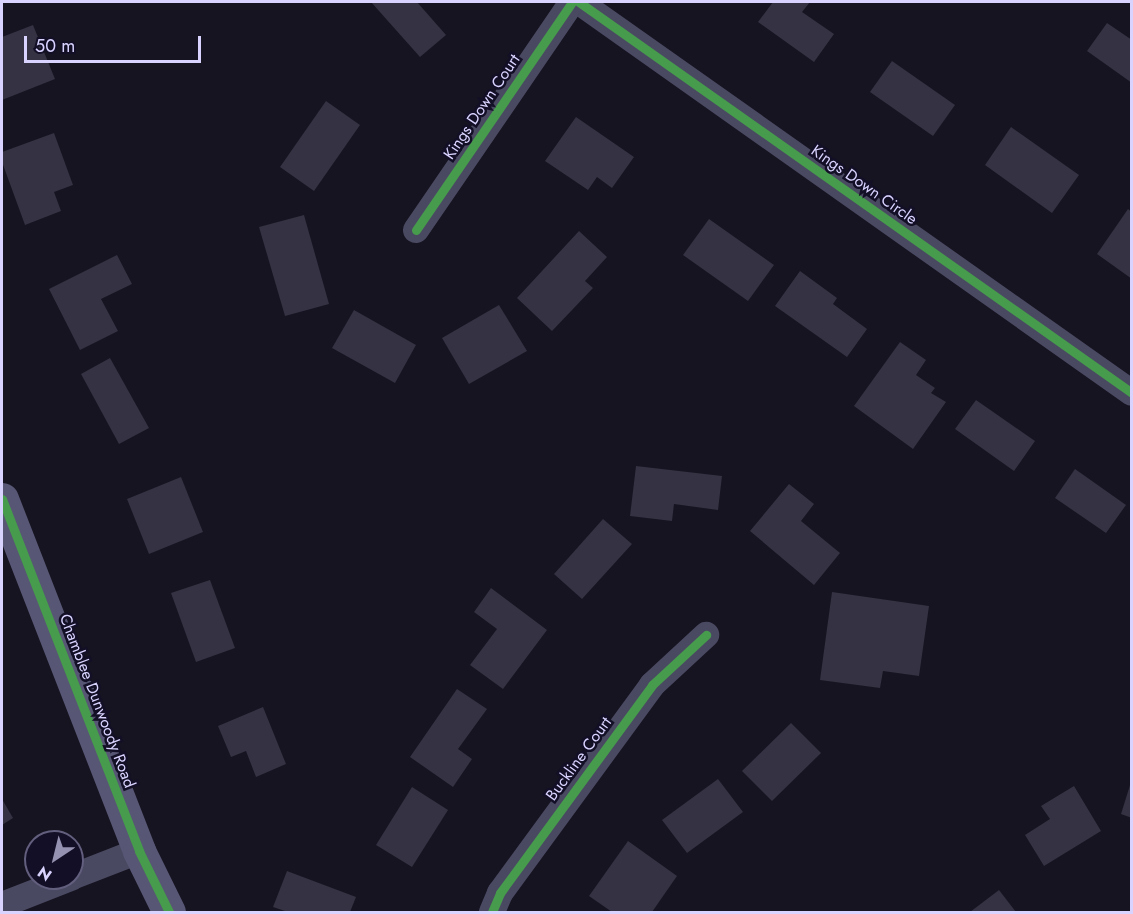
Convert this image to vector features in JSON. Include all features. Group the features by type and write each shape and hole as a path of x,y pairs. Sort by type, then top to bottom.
{"street":[{"name":"Kings Down Court","path":"416,230 572,2"},
{"name":"Kings Down Circle","path":"579,2 1131,393"},
{"name":"Chamblee Dunwoody Road","path":"2,499 139,851 169,912"},
{"name":"Buckline Court","path":"492,912 500,893 652,684 706,635"},
{"path":"84,873 139,851"},
{"path":"2,905 40,890"}],"building":[{"path":"371,2 417,2 446,35 420,57"},
{"path":"773,2 810,2 802,12 834,34 814,62 758,22"},
{"path":"1107,23 1132,40 1132,83 1087,51"},
{"path":"33,25 55,79 2,100 2,37"},
{"path":"892,61 955,105 933,136 870,92"},
{"path":"326,101 360,125 314,191 280,167"},
{"path":"576,117 634,157 612,188 597,177 588,190 545,161"},
{"path":"1011,127 1079,175 1052,213 985,165"},
{"path":"54,133 73,185 54,192 61,211 25,225 2,162 2,152"},
{"path":"1128,209 1132,212 1132,279 1097,254"},
{"path":"304,215 329,304 285,316 259,227"},
{"path":"709,219 774,265 748,301 683,255"},
{"path":"579,231 607,257 585,281 593,288 552,331 517,298"},
{"path":"117,255 132,284 101,299 118,331 80,350 49,289"},
{"path":"800,271 837,298 833,304 867,329 847,357 775,306"},
{"path":"499,305 527,351 469,384 442,338"},
{"path":"354,310 416,345 395,383 332,348"},
{"path":"900,342 926,360 916,375 935,388 931,393 946,402 913,449 854,406"},
{"path":"110,358 149,428 119,444 81,374"},
{"path":"976,400 1035,441 1014,471 955,429"},
{"path":"636,466 722,476 718,510 674,504 672,521 630,516"},
{"path":"1075,469 1126,505 1106,533 1055,498"},
{"path":"181,477 203,532 149,554 127,499"},
{"path":"789,484 814,504 801,521 840,553 814,585 750,531"},
{"path":"603,519 632,544 582,599 554,574"},
{"path":"210,580 235,648 196,662 171,593"},
{"path":"491,588 547,630 503,689 470,665 497,629 474,612"},
{"path":"832,592 929,606 919,676 883,671 880,688 820,680"},
{"path":"457,689 487,709 458,749 472,759 453,787 410,757"},
{"path":"263,707 286,764 256,777 246,751 231,757 218,726"},
{"path":"791,723 821,753 772,801 742,771"},
{"path":"718,779 743,812 687,853 662,820"},
{"path":"1132,782 1132,818 1121,814"},
{"path":"1074,786 1101,831 1044,866 1025,835 1050,819 1041,806"},
{"path":"412,787 448,810 412,867 376,845"},
{"path":"2,799 13,818 2,825"},
{"path":"628,841 677,876 652,912 612,912 589,896"},
{"path":"287,871 356,897 350,912 288,912 273,907"},
{"path":"999,890 1016,912 970,912"}],"cycle path":[{"path":"416,230 572,2"},
{"path":"579,2 1132,393"},
{"path":"2,499 139,851 169,912"},
{"path":"492,912 500,893 652,685 706,635"}]}
